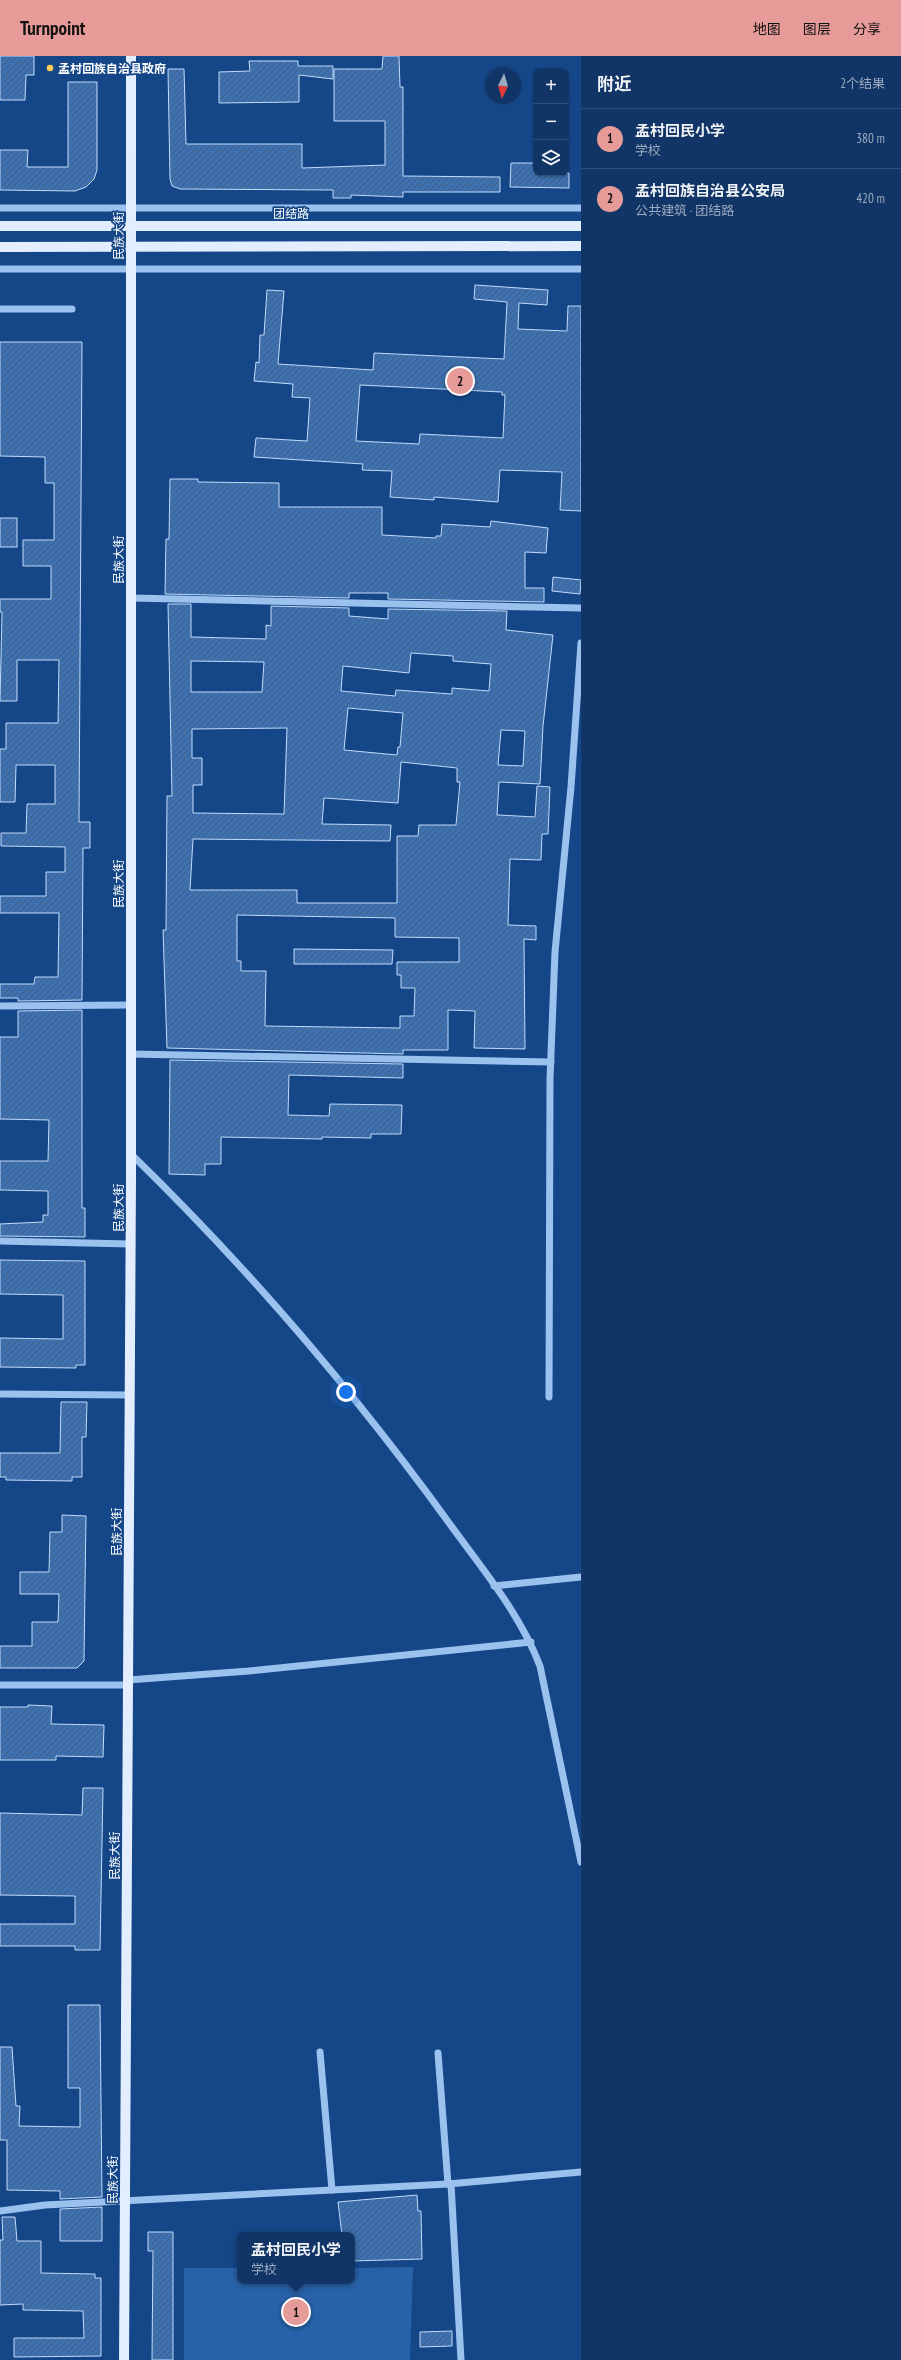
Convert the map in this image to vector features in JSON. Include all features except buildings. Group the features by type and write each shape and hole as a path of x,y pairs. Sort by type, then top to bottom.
{"main road":[{"name":"民族大街","path":"124,2360 131,1154 131,56"},
{"name":"团结路","path":"0,226 581,226"},
{"path":"0,246 581,246"}],"street":[{"path":"0,208 581,208"},
{"path":"0,270 581,269"},
{"path":"0,309 72,309"},
{"path":"131,598 581,608"},
{"path":"549,1397 551,1062 555,952 571,786 581,643"},
{"path":"0,1006 131,1005"},
{"path":"131,1054 551,1062"},
{"path":"131,1154 191,1213 359,1403 404,1460 494,1586 531,1642 540,1666 547,1695 581,1862"},
{"path":"0,1241 130,1244"},
{"path":"0,1394 129,1395"},
{"path":"494,1586 581,1577"},
{"path":"0,1685 128,1682 531,1642"},
{"path":"320,2052 332,2190"},
{"path":"438,2053 450,2184 461,2360"},
{"path":"0,2211 45,2205 450,2184 581,2172"}],"shaded area":[{"path":"413,2267 410,2360 184,2360 184,2268 237,2268 237,2284 355,2284 355,2268"}],"place":[{"name":"孟村回族自治县政府","path":"50,68"},
{"name":"孟村回族自治县公安局","path":"460,381"},
{"name":"孟村回民小学","path":"296,2312"}]}
